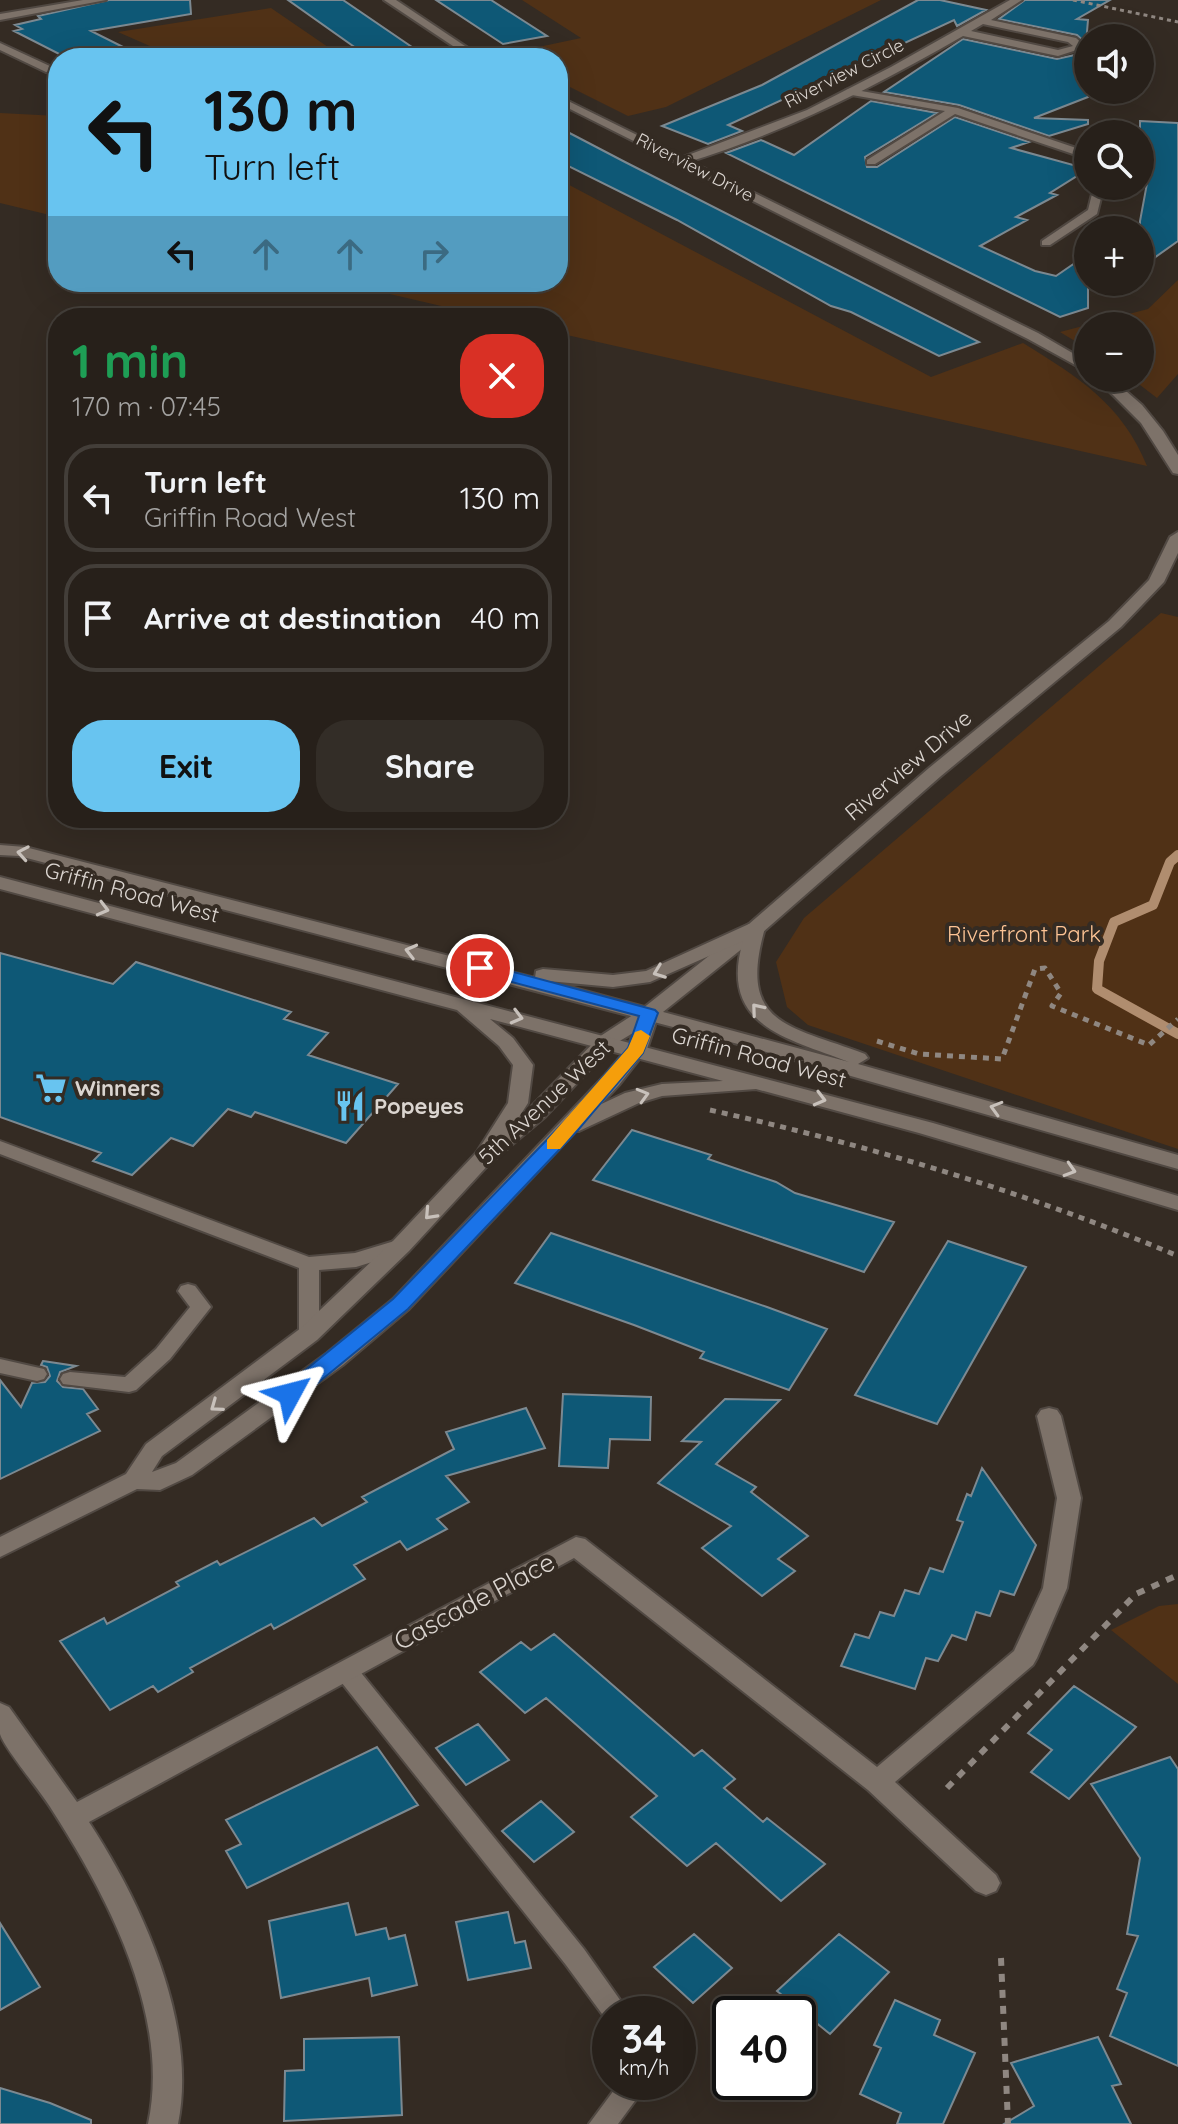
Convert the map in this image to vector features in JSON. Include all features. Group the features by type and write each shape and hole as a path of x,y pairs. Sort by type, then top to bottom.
{"street":[{"path":"0,17 101,0"},
{"path":"389,0 463,48"},
{"name":"Riverview Circle","path":"681,160 742,142 850,92 1017,0"},
{"path":"961,32 1058,53 1081,47 1072,40 982,21"},
{"path":"0,46 48,69"},
{"name":"Riverview Drive","path":"568,104 1033,336 1074,360"},
{"path":"1120,392 1158,434 1178,470"},
{"name":"Riverview Drive","path":"649,1013 756,928 935,772 1115,624 1156,582 1178,537"},
{"name":"Griffin Road West","path":"0,850 19,851 480,968 927,1089 1178,1162"},
{"name":"Griffin Road West","path":"0,883 637,1049 1178,1203"},
{"path":"480,968 595,981 630,980 650,976 756,928"},
{"path":"756,928 746,984 748,998 758,1013 787,1030 927,1089"},
{"path":"459,1003 506,1042 523,1065 518,1103 483,1158"},
{"name":"5th Avenue West","path":"134,1480 154,1450 309,1334 401,1246 483,1158 538,1112 606,1041 649,1013"},
{"name":"5th Avenue West","path":"0,1548 134,1480 160,1481 184,1469 335,1359 401,1304 572,1126 637,1049 649,1013"},
{"path":"572,1126 639,1095 662,1090 772,1086"},
{"path":"877,1782 1024,1658 1055,1588 1069,1498 1049,1416"},
{"name":"Cascade Place","path":"74,1817 576,1546 877,1782 986,1883"},
{"path":"0,1714 74,1817 145,1962 165,2035 163,2124"}],"lane":[{"path":"850,92 954,110 1074,151"},
{"path":"871,162 954,110"},
{"path":"1046,243 1093,212 1096,200"},
{"path":"0,1147 308,1264 356,1260 401,1246"},
{"path":"308,1264 311,1280 309,1334"},
{"path":"70,1379 129,1385 163,1354 201,1307 188,1291"},
{"path":"0,1366 37,1374"},
{"path":"346,1671 540,1911 604,1996"},
{"path":"602,2124 621,2100"}],"path":[{"path":"1073,0 1178,22"},
{"path":"873,1040 919,1054 1002,1059 1035,969 1045,968 1061,993 1052,1006 1149,1045 1178,1019"},
{"path":"753,1119 885,1153 1143,1240 1178,1256"},
{"path":"947,1788 1136,1594 1161,1580 1178,1575"},
{"path":"1001,1958 1008,2124"}],"green space":[{"path":"522,0 881,0 666,107 628,116 568,86 568,48 534,48 581,38"},
{"path":"271,8 329,48 154,48 118,32"},
{"path":"0,113 48,115 48,215 0,203"},
{"path":"568,184 931,377 1023,343 1074,377 1074,392 1096,394 1125,425 1147,466 568,335 568,308 450,308 381,292 568,292"},
{"path":"1178,280 1178,374 1157,398 1149,392 1154,392 1154,312 1137,312 1148,309"},
{"path":"1074,328 1074,340 1060,332"},
{"name":"Riverfront Park","path":"1161,613 1178,617 1178,1149 808,1025 787,1007 776,962 804,918"},
{"path":"1178,1604 1178,1684 1111,1630 1159,1606"}],"building":[{"path":"109,0 190,0 191,14 91,31 125,48 48,48 14,31 22,29 15,25 41,19 38,16"},
{"path":"288,0 343,0 413,48 356,48"},
{"path":"436,0 491,0 547,36 503,44"},
{"path":"918,0 940,0 986,10 957,26 954,20 728,125 742,131 708,144 662,126 762,85"},
{"path":"1025,0 1110,0 1077,19 1088,20 1088,24 1074,24 1074,34 999,19"},
{"path":"963,39 1057,59 1074,55 1074,102 1034,118 1088,120 1074,120 1074,128 1049,136 959,105 884,92"},
{"path":"871,101 937,113 865,157 867,167 877,167 955,117 1029,142 1011,148 1074,165 1074,178 1050,193 1057,195 1016,217 1027,220 980,246 1035,271 1056,276 1074,264 1074,296 1088,296 1088,308 1060,317 726,153 761,140 794,155"},
{"path":"1154,122 1178,123 1178,241 1154,258 1154,216 1141,216 1144,200 1154,200"},
{"path":"568,132 979,342 939,356 851,312 831,306 677,220 568,166"},
{"path":"0,953 113,984 136,962 291,1012 284,1019 328,1033 308,1055 398,1084 346,1143 255,1112 251,1117 228,1109 193,1146 171,1138 132,1175 93,1161 101,1153 0,1117"},
{"path":"632,1130 711,1155 708,1159 776,1182 795,1193 894,1222 864,1272 593,1180"},
{"path":"551,1233 827,1329 789,1390 700,1358 704,1352 515,1283"},
{"path":"948,1241 1026,1267 937,1424 855,1395"},
{"path":"43,1361 76,1366 60,1372 57,1381 63,1387 83,1389 98,1409 87,1414 100,1431 0,1479 0,1380 21,1407 32,1383 45,1382 50,1376 47,1367 41,1365"},
{"path":"563,1394 651,1397 650,1440 610,1439 608,1468 559,1466"},
{"path":"725,1399 780,1400 716,1464 756,1487 751,1492 808,1536 778,1559 795,1571 762,1596 702,1548 731,1526 658,1483 701,1442 682,1441"},
{"path":"526,1408 545,1448 446,1476 469,1502 437,1519 447,1529 407,1550 400,1541 354,1565 365,1579 274,1629 271,1624 190,1668 193,1672 158,1692 153,1686 110,1710 60,1641 104,1618 107,1624 179,1586 176,1582 217,1561 220,1565 314,1518 322,1526 367,1502 362,1497 454,1449 446,1432"},
{"path":"982,1468 1036,1545 1014,1595 1000,1591 990,1616 976,1612 966,1640 952,1635 938,1661 926,1658 915,1689 841,1666 855,1634 869,1638 880,1612 894,1616 905,1590 919,1594 930,1568 943,1572 963,1522 957,1520"},
{"path":"554,1634 694,1756 702,1750 735,1779 724,1788 763,1822 767,1818 825,1864 781,1901 716,1843 687,1866 631,1817 657,1796 546,1698 525,1713 480,1672 521,1642 531,1650"},
{"path":"1074,1686 1136,1727 1069,1799 1031,1772 1052,1750 1028,1733"},
{"path":"478,1724 509,1760 466,1785 436,1748"},
{"path":"377,1747 418,1805 247,1888 226,1851 241,1844 226,1820"},
{"path":"1170,1757 1178,1769 1178,2066 1110,2036 1127,1993 1117,1989 1138,1936 1127,1934 1140,1858 1091,1784"},
{"path":"541,1801 574,1832 534,1862 502,1831"},
{"path":"348,1903 356,1935 386,1928 389,1939 405,1935 417,1985 372,1996 369,1978 281,1998 269,1921"},
{"path":"508,1912 515,1943 525,1941 531,1968 468,1980 456,1922"},
{"path":"0,1923 40,1987 0,2010"},
{"path":"694,1934 732,1968 696,2000 696,1996 685,1996 654,1967"},
{"path":"839,1934 889,1972 830,2034 816,2023 816,1996 783,1996 777,1991"},
{"path":"895,2000 940,2020 934,2035 975,2053 943,2124 897,2124 901,2113 860,2094 881,2048 874,2045"},
{"path":"399,2037 402,2115 284,2121 285,2071 304,2070 304,2039"},
{"path":"1098,2037 1121,2084 1112,2086 1131,2124 1004,2124 1034,2106 1011,2063"},
{"path":"0,2088 50,2103 91,2120 91,2124 0,2124"}],"waterway":[{"path":"1178,855 1170,862 1153,905 1114,922 1099,961 1097,989 1178,1034"}],"slow traffic":[{"path":"553,1145 612,1080 637,1049 641,1036"}],"place":[{"name":"Winners","path":"51,1088"},
{"name":"Popeyes","path":"350,1106"}],"route":[{"path":"290,1394 401,1304 572,1126 637,1049 649,1013 480,968"}]}
